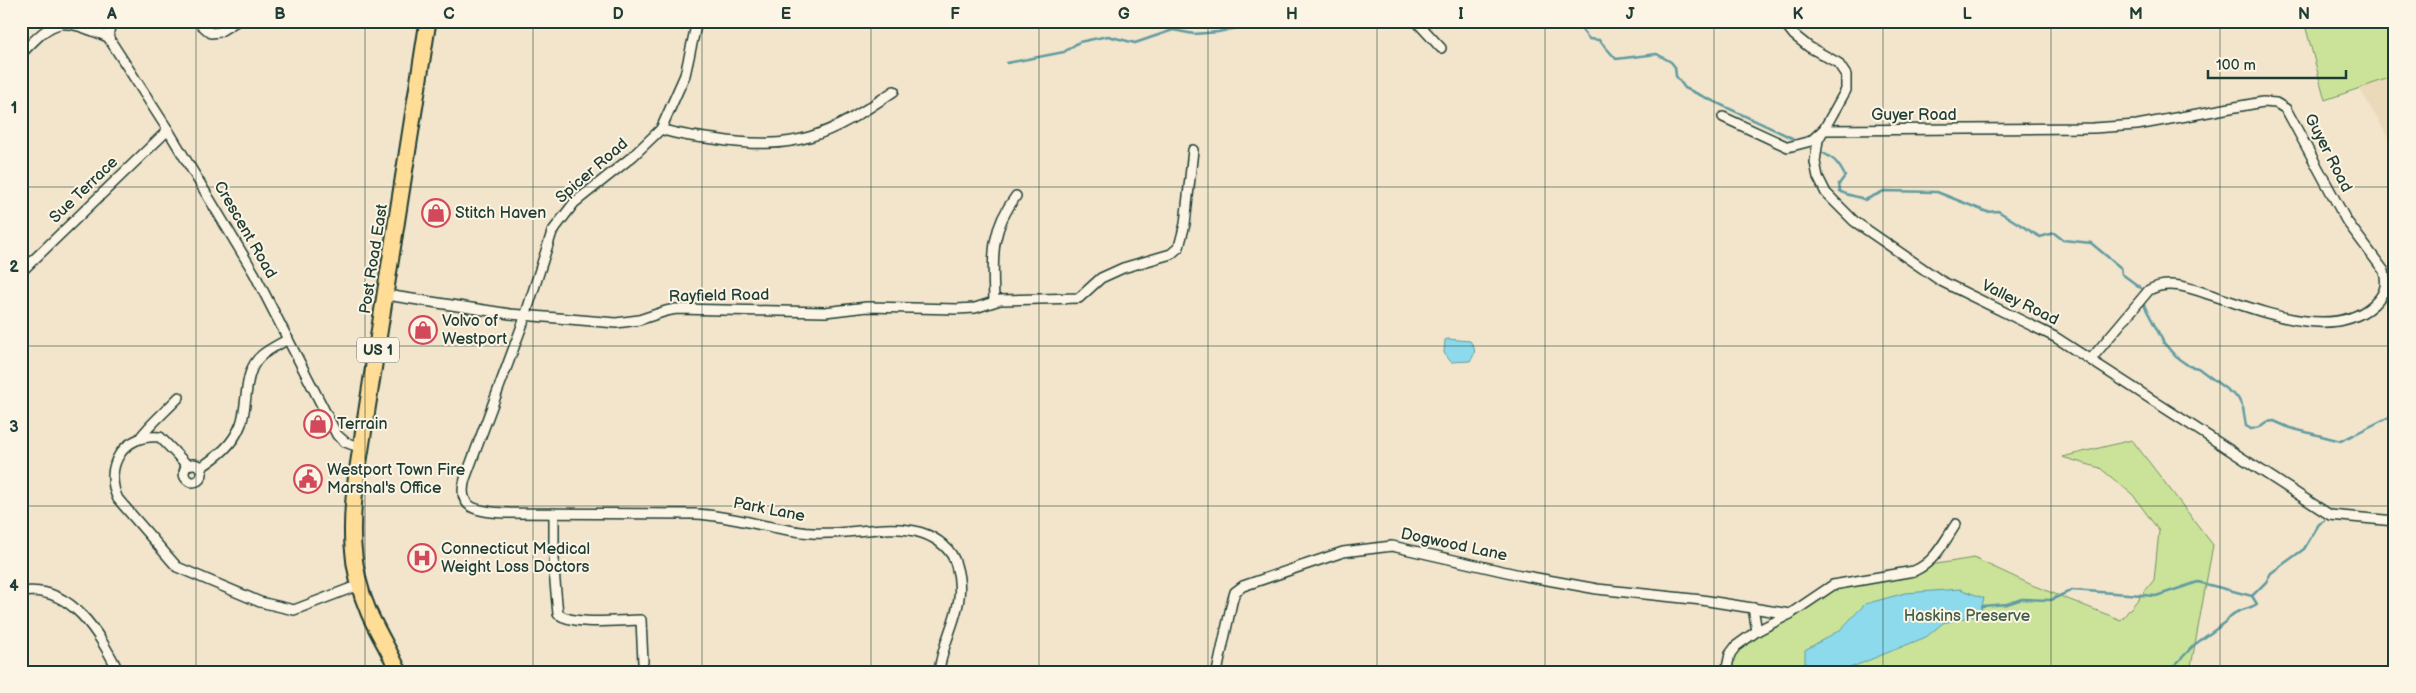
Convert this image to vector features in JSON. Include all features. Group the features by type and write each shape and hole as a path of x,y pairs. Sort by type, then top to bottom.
{"main road":[{"name":"Post Road East","path":"399,672 372,619 359,585 353,558 351,527 361,448 428,21"}],"street":[{"path":"21,54 43,31 54,24 64,23 108,37 110,21"},
{"path":"196,21 211,33 219,32 237,21"},
{"name":"Spicer Road","path":"462,489 526,315 547,242 559,221 580,198 633,156 661,129 685,75 697,21"},
{"path":"1416,21 1441,48"},
{"name":"Valley Road","path":"1783,21 1794,35 1809,47 1838,63 1846,75 1846,90 1823,130 1816,149 1815,162 1818,177 1826,193 1844,212 1872,234 1941,281 2037,326 2330,515 2395,521"},
{"name":"Crescent Road","path":"108,37 168,130 254,273 337,435 345,442 361,448"},
{"path":"661,129 742,144 800,140 817,136 833,128 894,91"},
{"name":"Guyer Road","path":"1823,130 2093,128 2137,125 2263,102 2276,103 2286,109 2346,220 2384,271 2387,282 2380,298 2371,307 2351,318 2338,321 2308,321 2289,319 2197,290 2169,284 2159,285 2149,290 2091,360"},
{"path":"1723,117 1788,147 1811,141 1823,130"},
{"name":"Sue Terrace","path":"21,272 168,130"},
{"name":"Rayfield Road","path":"386,295 526,315 627,323 676,309 825,312 867,307 958,310 975,308 994,302 1079,298 1100,278 1144,261 1171,254 1180,247 1185,224 1193,150"},
{"path":"994,302 994,267 997,233 1002,216 1016,196"},
{"path":"200,468 225,450 234,439 242,422 248,381 261,356 288,339"},
{"path":"179,397 158,420 149,425 140,438 127,446 114,462 111,478 118,499 177,567 260,602 294,610 359,585"},
{"path":"158,420 160,437 188,466"},
{"path":"140,438 160,437"},
{"path":"196,464 200,468 202,474 199,479 191,482 184,475 188,466 196,464"},
{"name":"Park Lane","path":"462,489 466,503 475,509 504,513 714,515 805,533 828,534 898,530 926,535 943,545 950,553 956,563 960,582 958,612 944,647 939,672"},
{"path":"554,513 554,571 558,614 565,619 578,620 641,620 643,662"},
{"path":"1726,672 1730,654 1736,646 1757,631 1790,614 1832,585 1914,571 1924,566 1935,556 1956,524"},
{"name":"Dogwood Lane","path":"1217,672 1232,602 1235,592 1242,586 1343,552 1392,546 1520,575 1588,587 1790,614"},
{"path":"21,592 28,591 54,595 70,604 90,623 119,672"},
{"path":"1753,608 1757,631"}],"shaded area":[{"path":"2093,21 2160,21 2096,31"},
{"path":"2395,76 2395,149 2359,88"}],"green space":[{"path":"2304,21 2395,21 2395,76 2325,100"},
{"name":"Haskins Preserve","path":"2132,440 2213,545 2190,672 1726,672 1730,654 1823,590 1924,566 1974,558 2032,585 2121,620 2154,580 2159,531 2133,495 2100,468 2062,457"}],"water":[{"path":"1445,340 1470,341 1474,351 1470,361 1451,362 1444,353"},
{"path":"1960,589 1984,598 1980,614 1943,623 1926,637 1840,672 1810,672 1805,665 1805,650 1840,630 1865,604 1905,593"}],"waterway":[{"path":"1007,63 1064,52 1079,42 1108,36 1135,43 1173,30 1194,34 1218,32 1269,21"},
{"path":"1575,21 1589,39 1599,40 1616,59 1657,54 1671,62 1675,67 1676,76 1685,88 1792,138"},
{"path":"1823,153 1831,157 1841,168 1845,176 1839,184 1840,191 1843,193 1865,200 1884,191 1937,192 1987,212 1998,211 2040,237 2054,233 2063,240 2091,243 2121,268 2122,274 2141,288"},
{"path":"2144,305 2164,343 2176,357 2189,366 2198,368 2238,398 2243,408 2246,426 2251,429 2259,427 2266,422 2274,421 2290,428 2341,441 2395,414"},
{"path":"1982,606 2007,604 2022,599 2051,600 2072,590 2156,596 2198,582 2252,596 2266,582 2271,573 2304,549 2319,524 2324,521"},
{"path":"2177,663 2194,645 2226,622 2236,612 2257,604 2252,596"},
{"path":"2170,672 2175,665"}],"place":[{"name":"Stitch Haven","path":"436,213"},
{"name":"Volvo of Westport","path":"423,330"},
{"name":"Terrain","path":"318,424"},
{"name":"Westport Town Fire Marshal's Office","path":"308,479"},
{"name":"Connecticut Medical Weight Loss Doctors","path":"422,558"}]}
